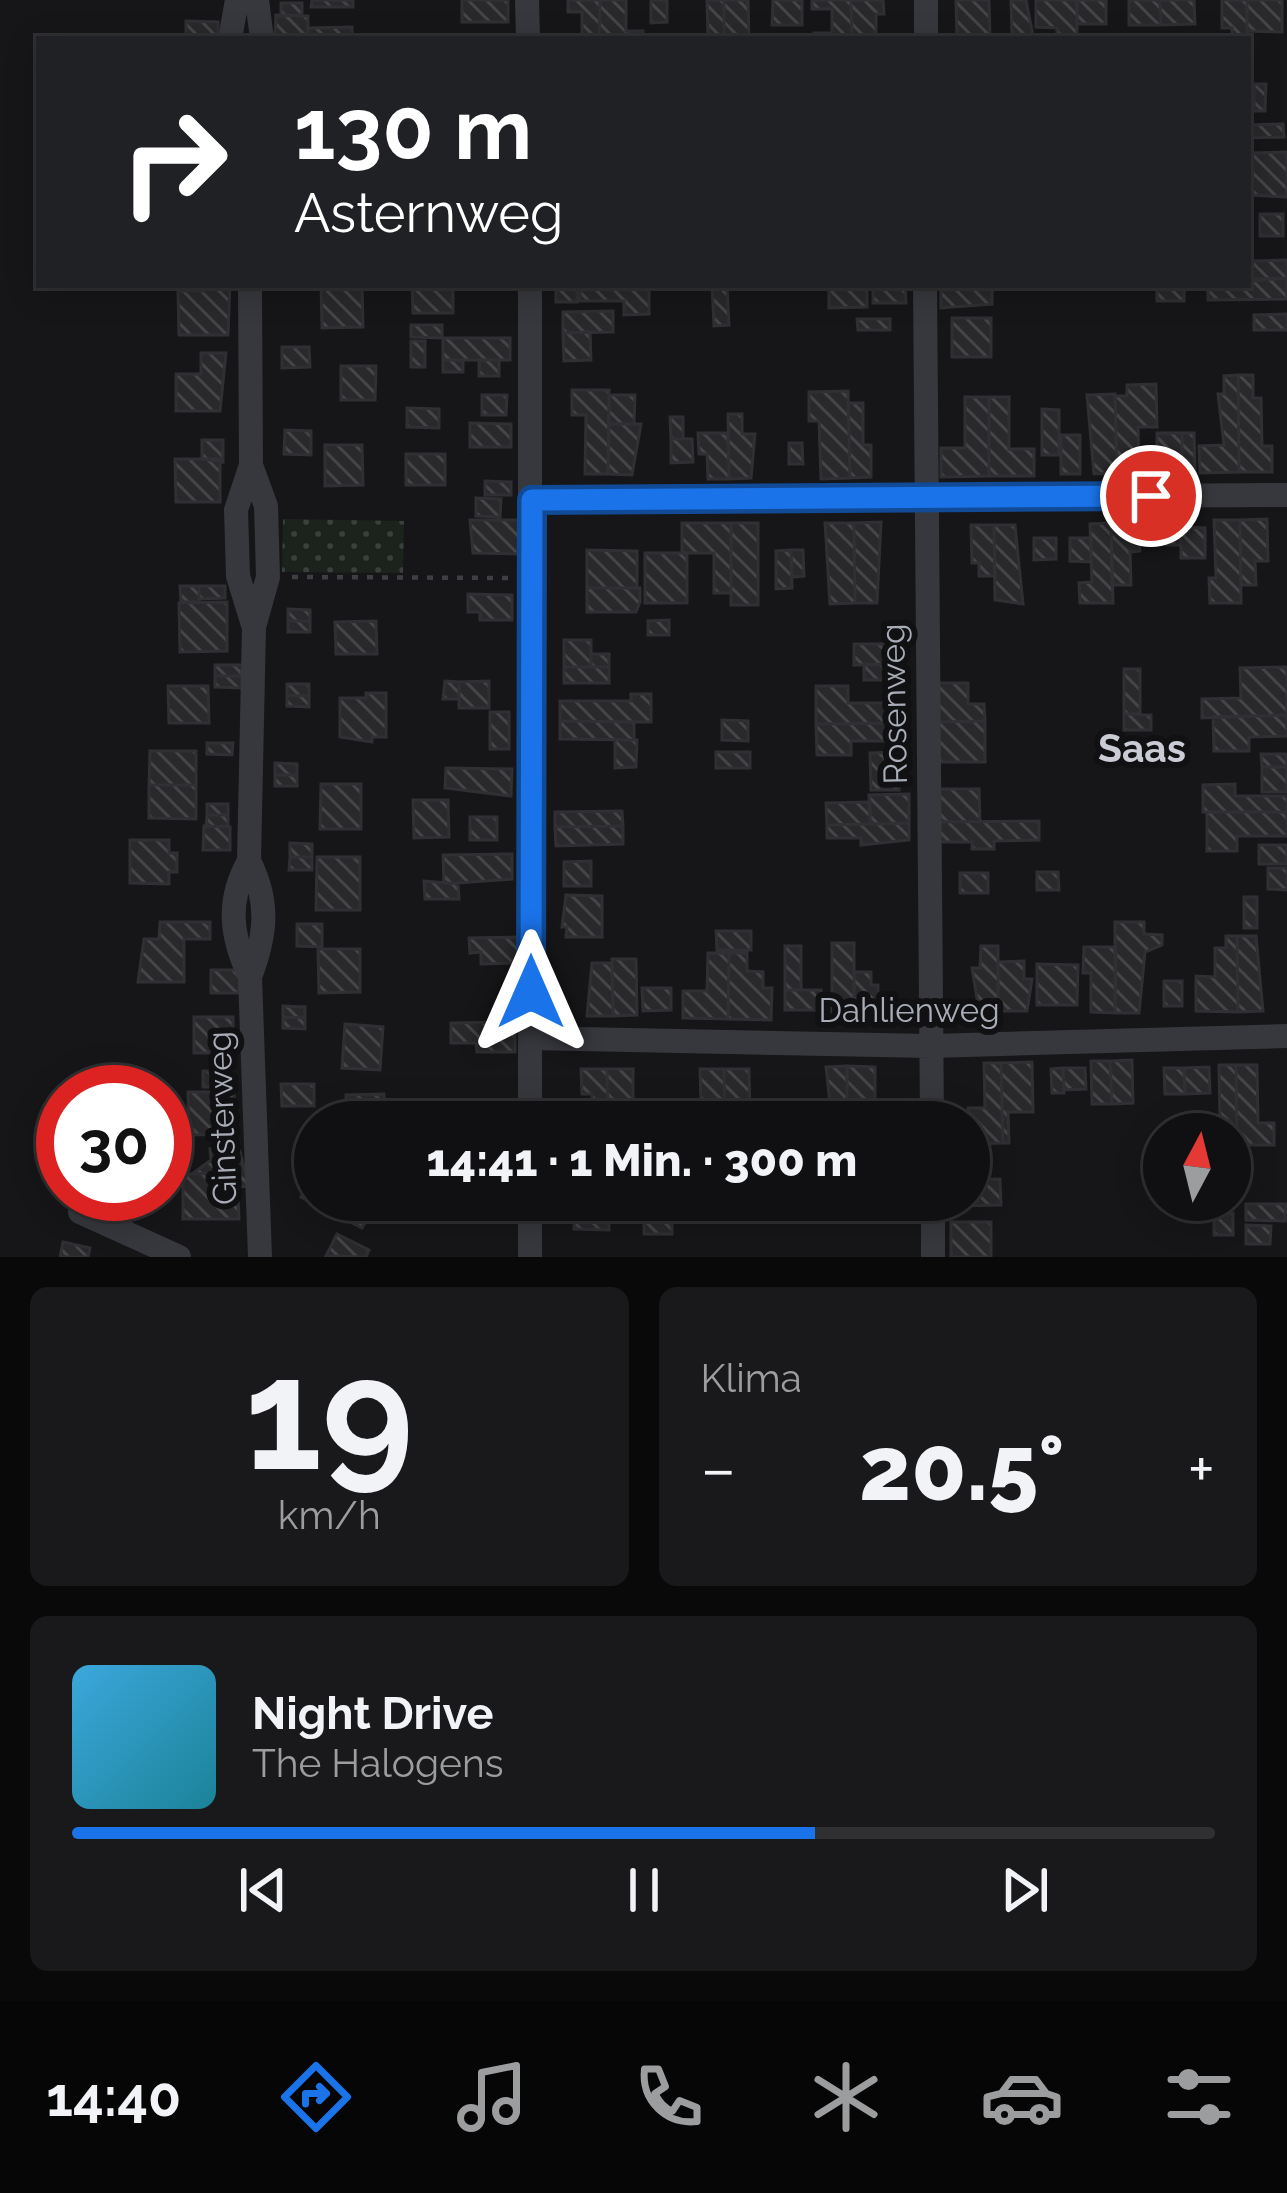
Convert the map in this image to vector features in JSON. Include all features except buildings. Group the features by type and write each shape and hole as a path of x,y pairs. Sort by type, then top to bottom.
{"street":[{"path":"231,36 237,0"},
{"path":"256,0 262,36"},
{"path":"527,0 528,36"},
{"path":"926,0 926,36"},
{"name":"Ginsterweg","path":"250,288 250,465 236,510 238,576 254,627"},
{"path":"530,288 530,1101"},
{"name":"Rosenweg","path":"925,288 932,1101"},
{"name":"Ginsterweg","path":"250,465 266,506 268,577 254,627 249,861 232,901 234,944 250,977 260,1257"},
{"path":"532,500 1287,495"},
{"name":"Dahlienweg","path":"530,1038 931,1046 1287,1036"},
{"path":"100,1221 179,1257"},
{"path":"530,1221 530,1257"},
{"path":"933,1221 933,1257"}],"path":[{"path":"268,577 533,579"}],"shaded area":[{"path":"283,519 404,521 403,573 282,572"}],"district":[{"name":"Saas","path":"1142,748"}],"route":[{"path":"531,992 532,500 1151,496"}]}
